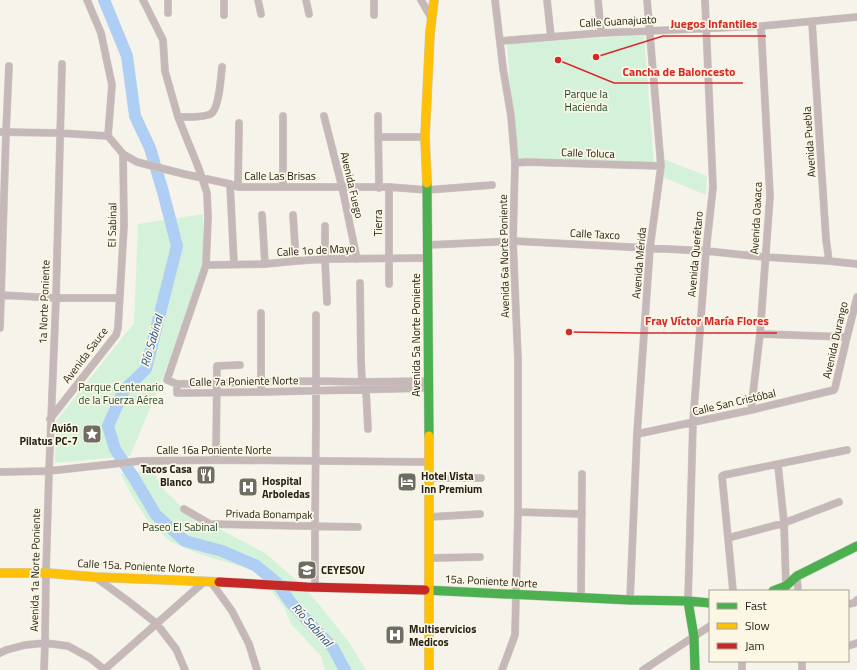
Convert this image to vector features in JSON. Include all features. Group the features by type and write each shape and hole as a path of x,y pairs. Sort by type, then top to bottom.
{"street":[{"path":"87,0 101,33 112,85 108,136 123,154"},
{"path":"143,0 163,40 165,71 178,117 203,178 207,193 208,217 206,265 167,380 177,384"},
{"path":"168,0 168,13"},
{"path":"224,0 224,14"},
{"path":"258,0 261,14"},
{"path":"306,0 309,14"},
{"path":"374,0 374,15"},
{"path":"422,0 432,19"},
{"name":"Avenida 5a Norte Poniente","path":"429,670 430,558 427,190 425,138 426,91 434,0"},
{"name":"Avenida 6a Norte Poniente","path":"495,0 511,116 515,163 513,241 518,360 518,512 515,635 502,670"},
{"path":"547,0 551,37"},
{"path":"598,0 601,33"},
{"name":"Avenida Mérida","path":"630,600 637,434 650,248 661,166 647,0"},
{"name":"Avenida Querétaro","path":"688,601 693,422 706,251 713,187 705,0"},
{"name":"Calle Guanajuato","path":"500,41 650,30 760,26 857,18"},
{"name":"Avenida Puebla","path":"812,22 825,223 829,261"},
{"name":"Avenida Oaxaca","path":"751,410 760,334 770,196 760,26"},
{"name":"1a Norte Poniente","path":"48,471 56,298 59,134 62,64"},
{"path":"0,328 3,132 9,66"},
{"path":"178,117 204,116 212,114 217,107 222,67"},
{"path":"283,116 283,187"},
{"name":"Avenida Fuego","path":"324,116 342,187 356,258"},
{"path":"378,116 378,188"},
{"path":"238,187 239,123"},
{"path":"3,132 108,136"},
{"path":"378,137 425,138"},
{"name":"Calle Las Brisas","path":"123,154 137,162 238,187 389,187 427,190 492,185"},
{"name":"El Sabinal","path":"119,298 124,225 123,154"},
{"name":"Calle Toluca","path":"515,163 526,162 661,166"},
{"path":"230,184 234,264"},
{"name":"Tierra","path":"389,187 389,284"},
{"path":"262,215 265,264"},
{"path":"293,215 296,261"},
{"path":"325,226 327,302"},
{"name":"Calle Taxco","path":"427,245 513,241 706,251 765,258 857,264"},
{"name":"Calle 1o de Mayo","path":"206,265 265,264 356,258 427,258"},
{"path":"360,283 362,382"},
{"path":"1,295 56,298 119,298"},
{"name":"Avenida Durango","path":"835,388 857,297"},
{"name":"Avenida Sauce","path":"50,420 116,335 118,328 119,298"},
{"path":"261,313 261,392"},
{"path":"315,587 316,315"},
{"path":"760,334 847,338"},
{"path":"216,460 217,366 240,365"},
{"name":"Calle 7a Poniente Norte","path":"316,381 428,384 366,390 177,393 177,384 316,381"},
{"name":"Calle San Cristóbal","path":"637,434 751,410 834,390 835,388"},
{"path":"366,390 368,430"},
{"path":"733,590 722,476 847,450"},
{"name":"Calle 16a Poniente Norte","path":"0,472 48,471 140,461 216,460 429,462"},
{"path":"778,464 784,523 786,586"},
{"name":"Avenida 1a Norte Poniente","path":"44,670 48,471"},
{"path":"581,597 582,474"},
{"path":"429,478 481,478"},
{"path":"728,538 784,523 839,502"},
{"name":"Privada Bonampak","path":"184,509 210,524 358,527"},
{"path":"518,512 582,514"},
{"path":"429,517 480,514"},
{"path":"776,590 786,586 797,576 857,546"},
{"path":"430,558 480,557"},
{"name":"Calle 15a. Poniente Norte","path":"0,573 46,573 95,577 270,585"},
{"path":"797,576 798,590"},
{"path":"95,577 156,623 176,649 185,670"},
{"path":"0,653 25,645 45,643 68,646 90,658 104,670 156,623 208,582 232,611 249,644 257,670"},
{"name":"15a. Poniente Norte","path":"270,585 709,602"},
{"path":"688,601 694,637 695,670"},
{"path":"643,670 709,627"}],"green space":[{"name":"Parque la Hacienda","path":"644,35 654,164 516,161 507,44"},
{"path":"661,158 707,176 706,195 660,176"},
{"name":"Parque Centenario de la Fuerza Aérea","path":"203,214 203,263 165,373 130,456 55,463 56,421 134,323 138,224"},
{"name":"Paseo El Sabinal","path":"152,470 164,490 184,509 265,553 304,587 349,642 366,670 325,670 321,656 291,624 284,607 257,573 202,555 171,542 147,520 132,496 121,474"}],"waterway":[{"name":"Río Sabinal","path":"104,0 127,56 135,116 150,148 177,246 146,369 124,390 108,426 115,449 156,515 185,541 222,551 255,565 277,583 291,603 333,648 345,670"}],"traffic: fast":[{"path":"427,183 429,436"},
{"path":"776,590 786,586 797,576 857,546"},
{"path":"425,590 709,603"},
{"path":"688,601 694,637 695,670"}],"traffic: slow":[{"path":"427,183 425,137 430,33 434,0"},
{"path":"429,436 429,670"},
{"path":"0,573 46,573 95,577 219,582"}],"traffic: jam":[{"path":"219,582 307,587 425,590"}],"place":[{"name":"Juegos Infantiles","path":"596,57"},
{"name":"Cancha de Baloncesto","path":"558,60"},
{"name":"Fray Víctor María Flores","path":"569,332"},
{"name":"Avión Pilatus PC-7","path":"92,434"},
{"name":"Tacos Casa Blanco","path":"206,475"},
{"name":"Hotel Vista Inn Premium","path":"407,482"},
{"name":"Hospital Arboledas","path":"248,487"},
{"name":"CEYESOV","path":"307,570"},
{"name":"Multiservicios Medicos","path":"395,635"}]}
